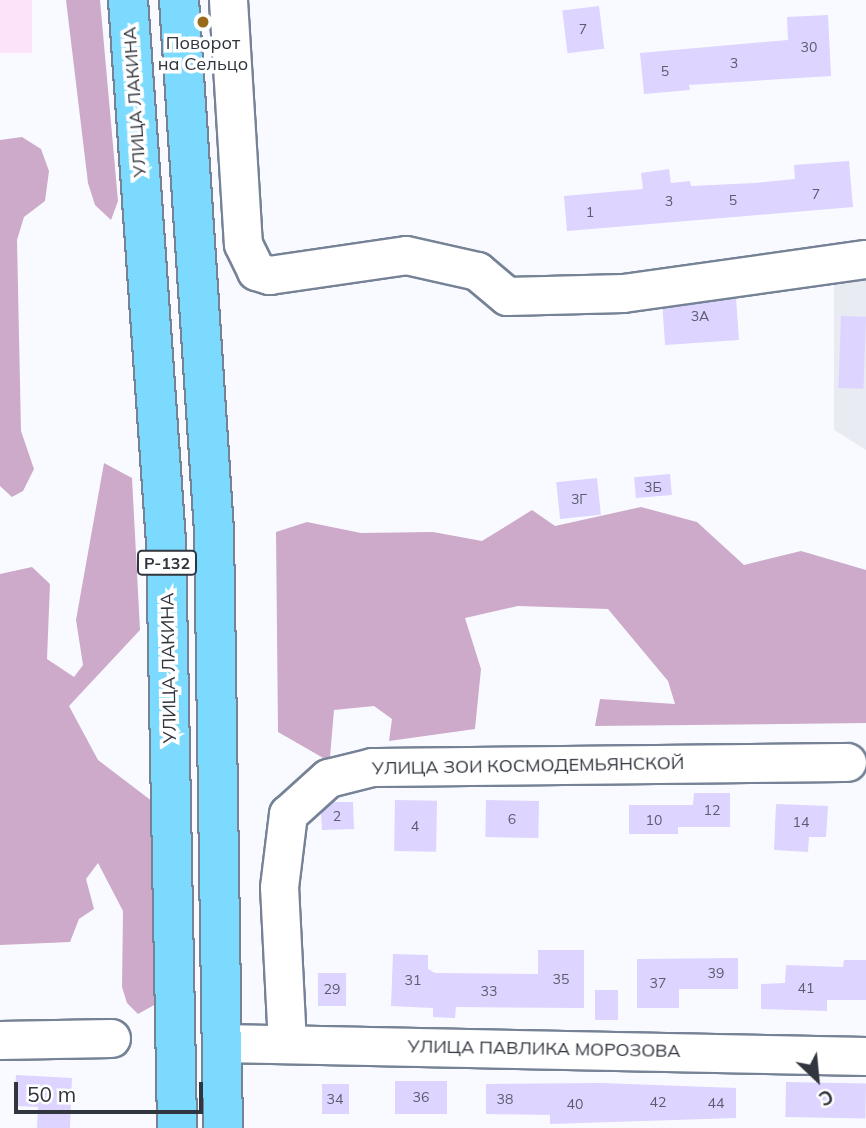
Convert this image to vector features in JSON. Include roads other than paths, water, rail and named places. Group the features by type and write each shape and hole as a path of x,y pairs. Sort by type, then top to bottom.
{"highway":[{"name":"УЛИЦА ЛАКИНА","path":"128,0 166,542 177,1128"},
{"name":"Р-132","path":"178,0 214,531 223,1128"}],"street":[{"path":"228,0 243,244 256,271 269,275 406,256 477,271 507,296 623,293 866,259"},
{"name":"УЛИЦА ЗОИ КОСМОДЕМЬЯНСКОЙ","path":"287,1044 279,887 288,814 328,778 372,766 847,762"},
{"path":"0,1040 111,1038"},
{"name":"УЛИЦА ПАВЛИКА МОРОЗОВА","path":"222,1043 866,1056"}],"place":[{"name":"Поворот на Сельцо","path":"203,22"}]}
